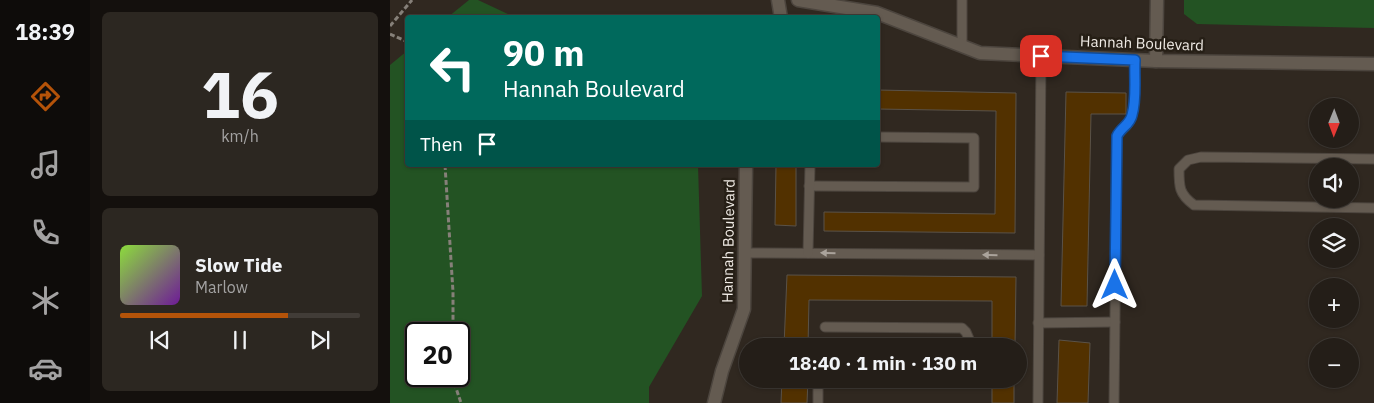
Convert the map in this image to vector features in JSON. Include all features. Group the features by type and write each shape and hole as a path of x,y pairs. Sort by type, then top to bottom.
{"street":[{"path":"778,0 780,15"},
{"name":"Hannah Boulevard","path":"798,0 877,13 980,53 1156,61 1374,64"},
{"path":"1156,61 1157,0"},
{"name":"Hannah Boulevard","path":"714,403 722,371 744,309 746,167"}],"lane":[{"path":"962,0 962,46"},
{"path":"1038,403 1041,56"},
{"path":"1114,403 1117,136 1120,130 1128,124 1133,114 1135,60"},
{"path":"809,186 974,187 974,138 880,137"},
{"path":"1374,159 1201,157 1188,160 1179,169 1179,183 1183,197 1194,205 1374,208"},
{"path":"808,253 810,167"},
{"path":"746,253 1039,255"},
{"path":"1038,323 1114,322"},
{"path":"825,327 962,328 969,338"},
{"path":"818,388 818,403"}],"path":[{"path":"390,26 412,0"},
{"path":"390,34 405,41"},
{"path":"445,167 453,292 453,322"},
{"path":"456,387 461,403"}],"green space":[{"path":"469,0 478,0 510,15 450,15"},
{"path":"1184,0 1374,0 1374,28 1197,24 1184,14"},
{"path":"405,53 405,167 698,167 702,296 649,387 649,403 390,403 390,65"}],"building":[{"path":"880,90 1016,93 1015,233 824,231 824,212 995,214 996,111 880,109"},
{"path":"1066,92 1126,93 1126,114 1091,114 1087,306 1061,306"},
{"path":"776,167 796,167 796,226 775,225"},
{"path":"787,275 1016,277 1015,338 992,338 992,301 809,300 808,338 784,338"},
{"path":"1059,340 1090,343 1088,403 1057,403"},
{"path":"782,388 808,388 807,403 781,403"},
{"path":"992,388 1014,388 1014,403 992,403"}],"route":[{"path":"1041,56 1135,60 1133,114 1128,124 1120,130 1117,136 1115,285"}]}
